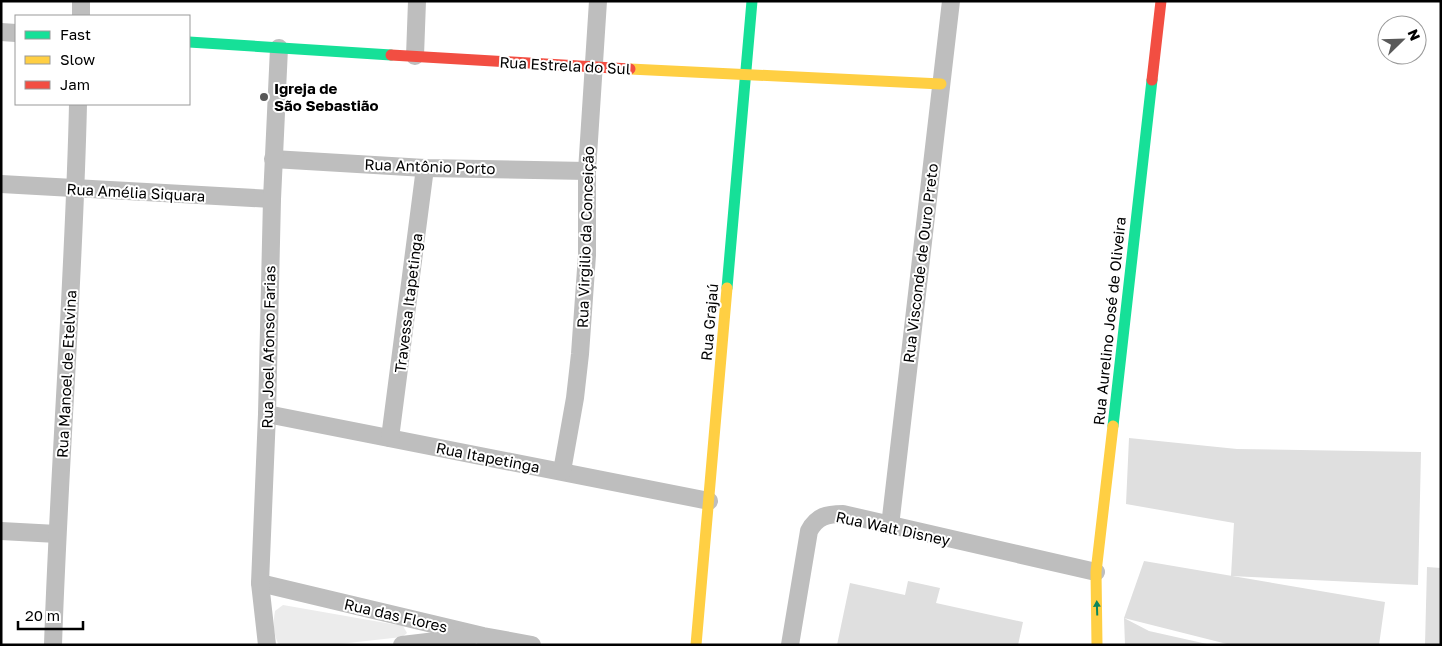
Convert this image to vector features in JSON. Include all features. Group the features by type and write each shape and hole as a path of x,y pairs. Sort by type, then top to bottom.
{"street":[{"path":"81,1 81,15"},
{"path":"415,56 417,1"},
{"name":"Rua Virgilio da Conceição","path":"562,471 575,398 580,354 587,255 587,171 598,1"},
{"name":"Rua Grajaú","path":"696,645 752,1"},
{"name":"Rua Visconde de Ouro Preto","path":"890,526 951,1"},
{"name":"Rua Aurelino José de Oliveira","path":"1098,645 1096,572 1160,1"},
{"path":"1,32 15,33"},
{"name":"Rua Estrela do Sul","path":"190,42 594,67 941,84"},
{"name":"Rua Joel Afonso Farias","path":"268,645 260,583 267,414 273,158 279,48"},
{"name":"Rua Manoel de Etelvina","path":"53,645 57,534 76,188 78,105"},
{"name":"Rua Antônio Porto","path":"273,158 425,168 587,171"},
{"name":"Travessa Itapetinga","path":"390,438 425,168"},
{"name":"Rua Amélia Siquara","path":"1,184 272,199"},
{"name":"Rua Itapetinga","path":"267,414 709,501"},
{"name":"Rua Walt Disney","path":"790,645 809,531 812,524 822,516 843,514 1096,572"},
{"path":"1,531 57,534"},
{"name":"Rua das Flores","path":"260,583 485,640 532,645"},
{"path":"402,645 485,640"}],"shaded area":[{"path":"283,605 403,626 407,633 402,637 330,645 279,645 275,633 274,615 275,611"}],"building":[{"path":"1129,438 1237,449 1421,452 1418,585 1231,576 1234,523 1126,504"},
{"path":"1144,561 1385,602 1379,645 1231,645 1124,618"},
{"path":"1427,567 1441,568 1441,645 1425,645"},
{"path":"908,581 940,588 936,603 1023,622 1018,645 837,645 850,583 905,595"},
{"path":"1124,618 1149,631 1207,644 1125,645"}],"traffic: fast":[{"path":"727,288 752,1"},
{"path":"190,42 391,55"},
{"path":"1113,426 1152,80"}],"traffic: slow":[{"path":"630,69 941,84"},
{"path":"696,645 727,288"},
{"path":"1097,645 1096,572 1113,426"}],"traffic: jam":[{"path":"1152,80 1161,1"},
{"path":"391,55 630,69"}],"place":[{"name":"Igreja de São Sebastião","path":"264,97"}]}
